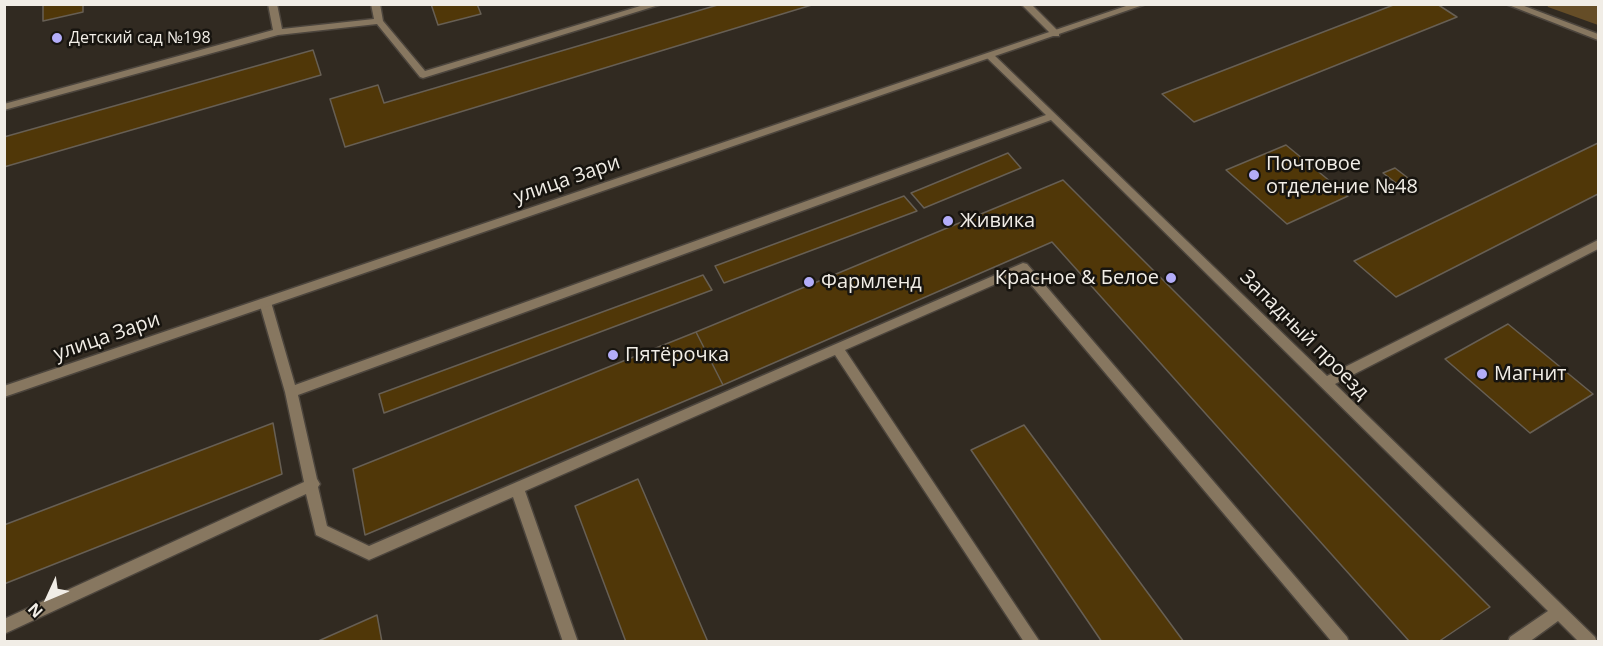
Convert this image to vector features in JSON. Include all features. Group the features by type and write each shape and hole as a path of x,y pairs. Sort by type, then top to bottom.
{"street":[{"path":"272,4 278,32"},
{"path":"375,4 379,21 423,75 658,4"},
{"path":"1025,4 1056,34"},
{"name":"улица Зари","path":"4,392 1142,4"},
{"path":"1510,4 1599,37"},
{"path":"4,107 278,32 379,21"},
{"name":"Западный проезд","path":"990,56 1590,642"},
{"path":"291,393 1053,116"},
{"path":"1326,382 1599,244"},
{"path":"265,302 291,393 313,484 321,530 369,553 1023,267 1342,642"},
{"path":"837,348 1033,642"},
{"path":"4,627 313,484"},
{"path":"517,488 571,642"},
{"path":"1515,642 1559,612"}],"shaded area":[{"path":"1547,5 1598,5 1598,25 1548,7"}],"building":[{"path":"43,4 83,4 83,12 43,21"},
{"path":"431,4 477,4 481,14 438,25"},
{"path":"721,4 815,4 345,147 330,99 378,85 384,103"},
{"path":"1396,4 1437,4 1457,17 1194,122 1162,94"},
{"path":"313,50 321,75 4,167 4,137"},
{"path":"1598,143 1598,194 1396,297 1354,261"},
{"path":"1286,145 1348,196 1287,224 1226,170"},
{"path":"1008,153 1021,168 924,208 911,193"},
{"path":"1395,168 1412,181 1400,186 1383,173"},
{"path":"1063,180 1490,607 1438,642 1410,642 1052,242 723,385 696,332"},
{"path":"904,196 917,211 724,283 715,266"},
{"path":"703,275 712,290 384,413 379,394"},
{"path":"1508,324 1593,394 1530,433 1445,359"},
{"path":"696,332 723,385 365,535 353,469"},
{"path":"273,423 282,474 4,584 4,525"},
{"path":"1024,425 1184,642 1102,642 971,450"},
{"path":"638,479 708,642 626,642 575,506"},
{"path":"377,615 382,642 316,642"}],"place":[{"name":"Детский сад №198","path":"57,38"},
{"name":"Почтовое отделение №48","path":"1254,175"},
{"name":"Живика","path":"948,221"},
{"name":"Красное & Белое","path":"1171,278"},
{"name":"Фармленд","path":"809,282"},
{"name":"Пятёрочка","path":"613,355"},
{"name":"Магнит","path":"1482,374"}]}
